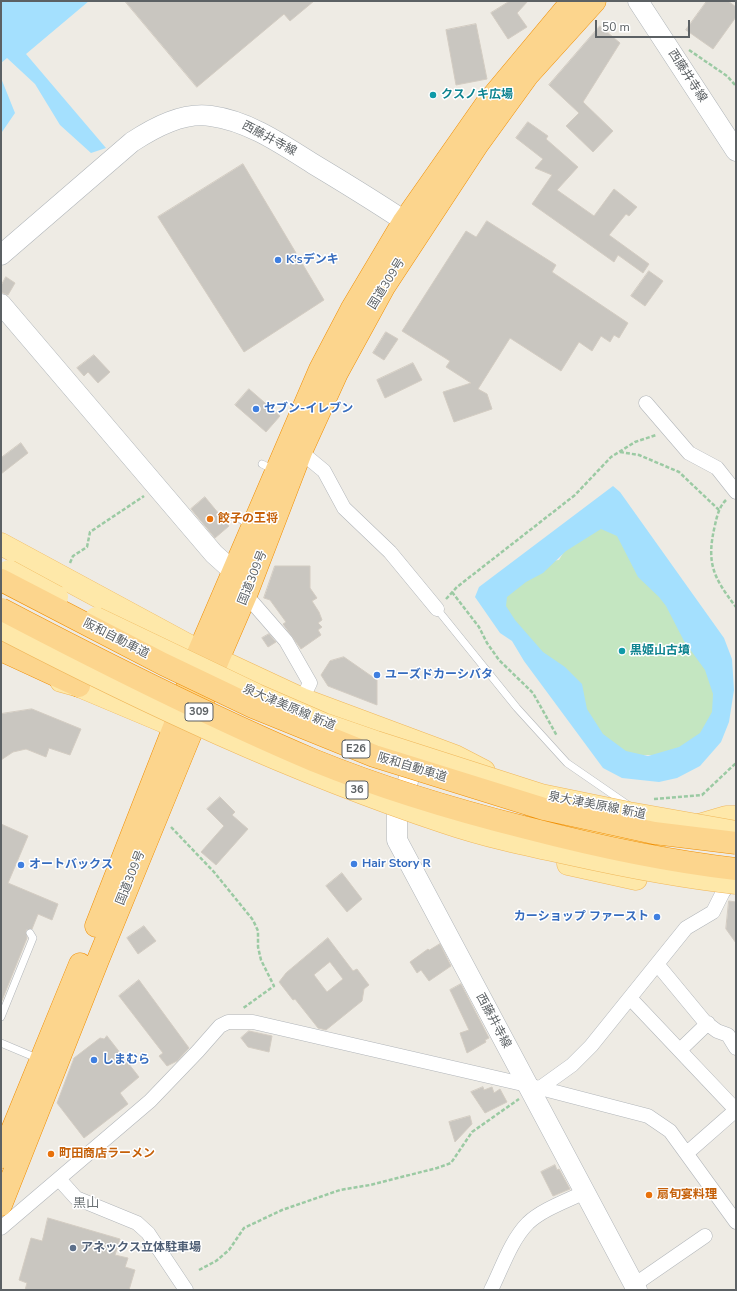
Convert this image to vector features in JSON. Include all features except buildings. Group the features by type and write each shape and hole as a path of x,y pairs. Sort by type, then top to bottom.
{"highway":[{"name":"国道309号","path":"209,656 246,595 301,452 360,329 384,287 412,226 486,104 572,1"},
{"name":"国道309号","path":"1,1157 182,730 209,656 246,523 268,467 352,310 412,226 478,144 528,76 595,1"},
{"name":"阪和自動車道","path":"4,573 163,664 253,707 374,756 544,809 654,833 736,843"},
{"name":"阪和自動車道","path":"1,609 106,664 235,726 316,760 404,792 478,816 565,838 638,854 736,869"},
{"path":"1,638 82,679"},
{"path":"1,650 82,679"},
{"name":"国道309号","path":"1,1205 158,814 182,730"}],"main road":[{"name":"西藤井寺線","path":"638,1 736,151"},
{"name":"西藤井寺線","path":"1,255 132,142 150,130 181,118 210,115 243,123 289,149 412,226"},
{"path":"1,304 162,489 214,554 233,571"},
{"path":"1,544 209,656 302,699 455,756 477,766 545,816 560,825 590,834 622,840 652,838 672,834 726,817 736,816"},
{"name":"泉大津美原線 新道","path":"4,573 257,695 324,724 541,795 629,813 736,832"},
{"name":"36","path":"1,628 82,679 182,730 427,826 562,863 660,883 733,886"},
{"name":"36","path":"1,662 82,679 174,713 306,772 444,822 501,839 733,886"},
{"name":"西藤井寺線","path":"420,743 396,815 395,830 397,840 532,1088 636,1287"}],"street":[{"path":"646,403 689,453 717,468 732,496"},
{"path":"301,452 324,471 344,508 390,552 437,609"},
{"path":"246,595 286,642 310,683 302,699"},
{"path":"532,1088 572,1065 591,1046 686,928 713,912 733,886"},
{"path":"657,964 708,1023 717,1031 728,1035 736,1048"},
{"path":"630,998 736,1110 687,1153"},
{"path":"1,1228 150,1101 198,1052 220,1026 228,1022 253,1022 648,1116 670,1131 736,1222"},
{"path":"680,1050 708,1023"},
{"path":"59,1180 76,1198 137,1223 148,1233 179,1285"},
{"path":"491,1290 518,1237 529,1223 542,1214 585,1192"},
{"path":"636,1287 705,1236"}],"lane":[{"path":"437,609 517,708 575,769 672,834"},
{"path":"1,1017 33,938 30,933"},
{"path":"2,1046 41,1060"}],"path":[{"path":"685,53 689,49 727,76 736,86"},
{"path":"437,609 452,592 575,495 611,457 634,442 669,430"},
{"path":"620,452 639,455 679,472 719,510"},
{"path":"64,579 73,556 87,547 90,532 162,489"},
{"path":"732,496 719,510 712,540 712,566 718,583 736,607"},
{"path":"452,592 479,627 486,643 499,660 533,693 557,736 556,750"},
{"path":"646,800 702,795 736,763"},
{"path":"158,814 214,872 253,920 258,931 258,947 261,960 274,986 230,1018 228,1022"},
{"path":"199,1270 229,1250 244,1228 282,1210 340,1190 370,1185 451,1163 460,1152 466,1139 472,1132 532,1088"}],"green space":[{"path":"608,521 663,587 712,670 717,707 705,735 668,755 628,755 596,730 551,661 502,611 507,587 543,562 559,560 571,540"}],"water":[{"path":"1,1 89,1 26,54 106,148 91,153 60,125 35,84 7,58 1,63"},
{"path":"1,78 15,113 2,132 1,132"},
{"path":"613,486 620,492 724,638 732,659 734,690 729,722 721,742 700,766 677,778 659,782 622,778 603,768 524,661 512,641 500,633 475,597 479,587","holes":["601,529 617,536 638,577 659,597 666,606 684,641 705,670 713,694 712,712 700,733 679,747 648,756 626,751 603,734 587,709 582,684 565,667 543,652 515,620 506,606 507,597 526,582 543,573 566,551"]}],"place":[{"name":"クスノキ広場","path":"433,95"},
{"name":"K'sデンキ","path":"278,260"},
{"name":"セブン-イレブン","path":"256,409"},
{"name":"餃子の王将","path":"210,519"},
{"name":"黒姫山古墳","path":"622,651"},
{"name":"ユーズドカーシバタ","path":"377,675"},
{"name":"Hair Story R","path":"354,864"},
{"name":"オートバックス","path":"21,865"},
{"name":"カーショップ ファースト","path":"657,917"},
{"name":"しまむら","path":"94,1060"},
{"name":"町田商店ラーメン","path":"51,1154"},
{"name":"扇旬宴料理","path":"649,1195"},
{"name":"アネックス立体駐車場","path":"73,1248"}],"district":[{"name":"黒山","path":"86,1204"}]}
